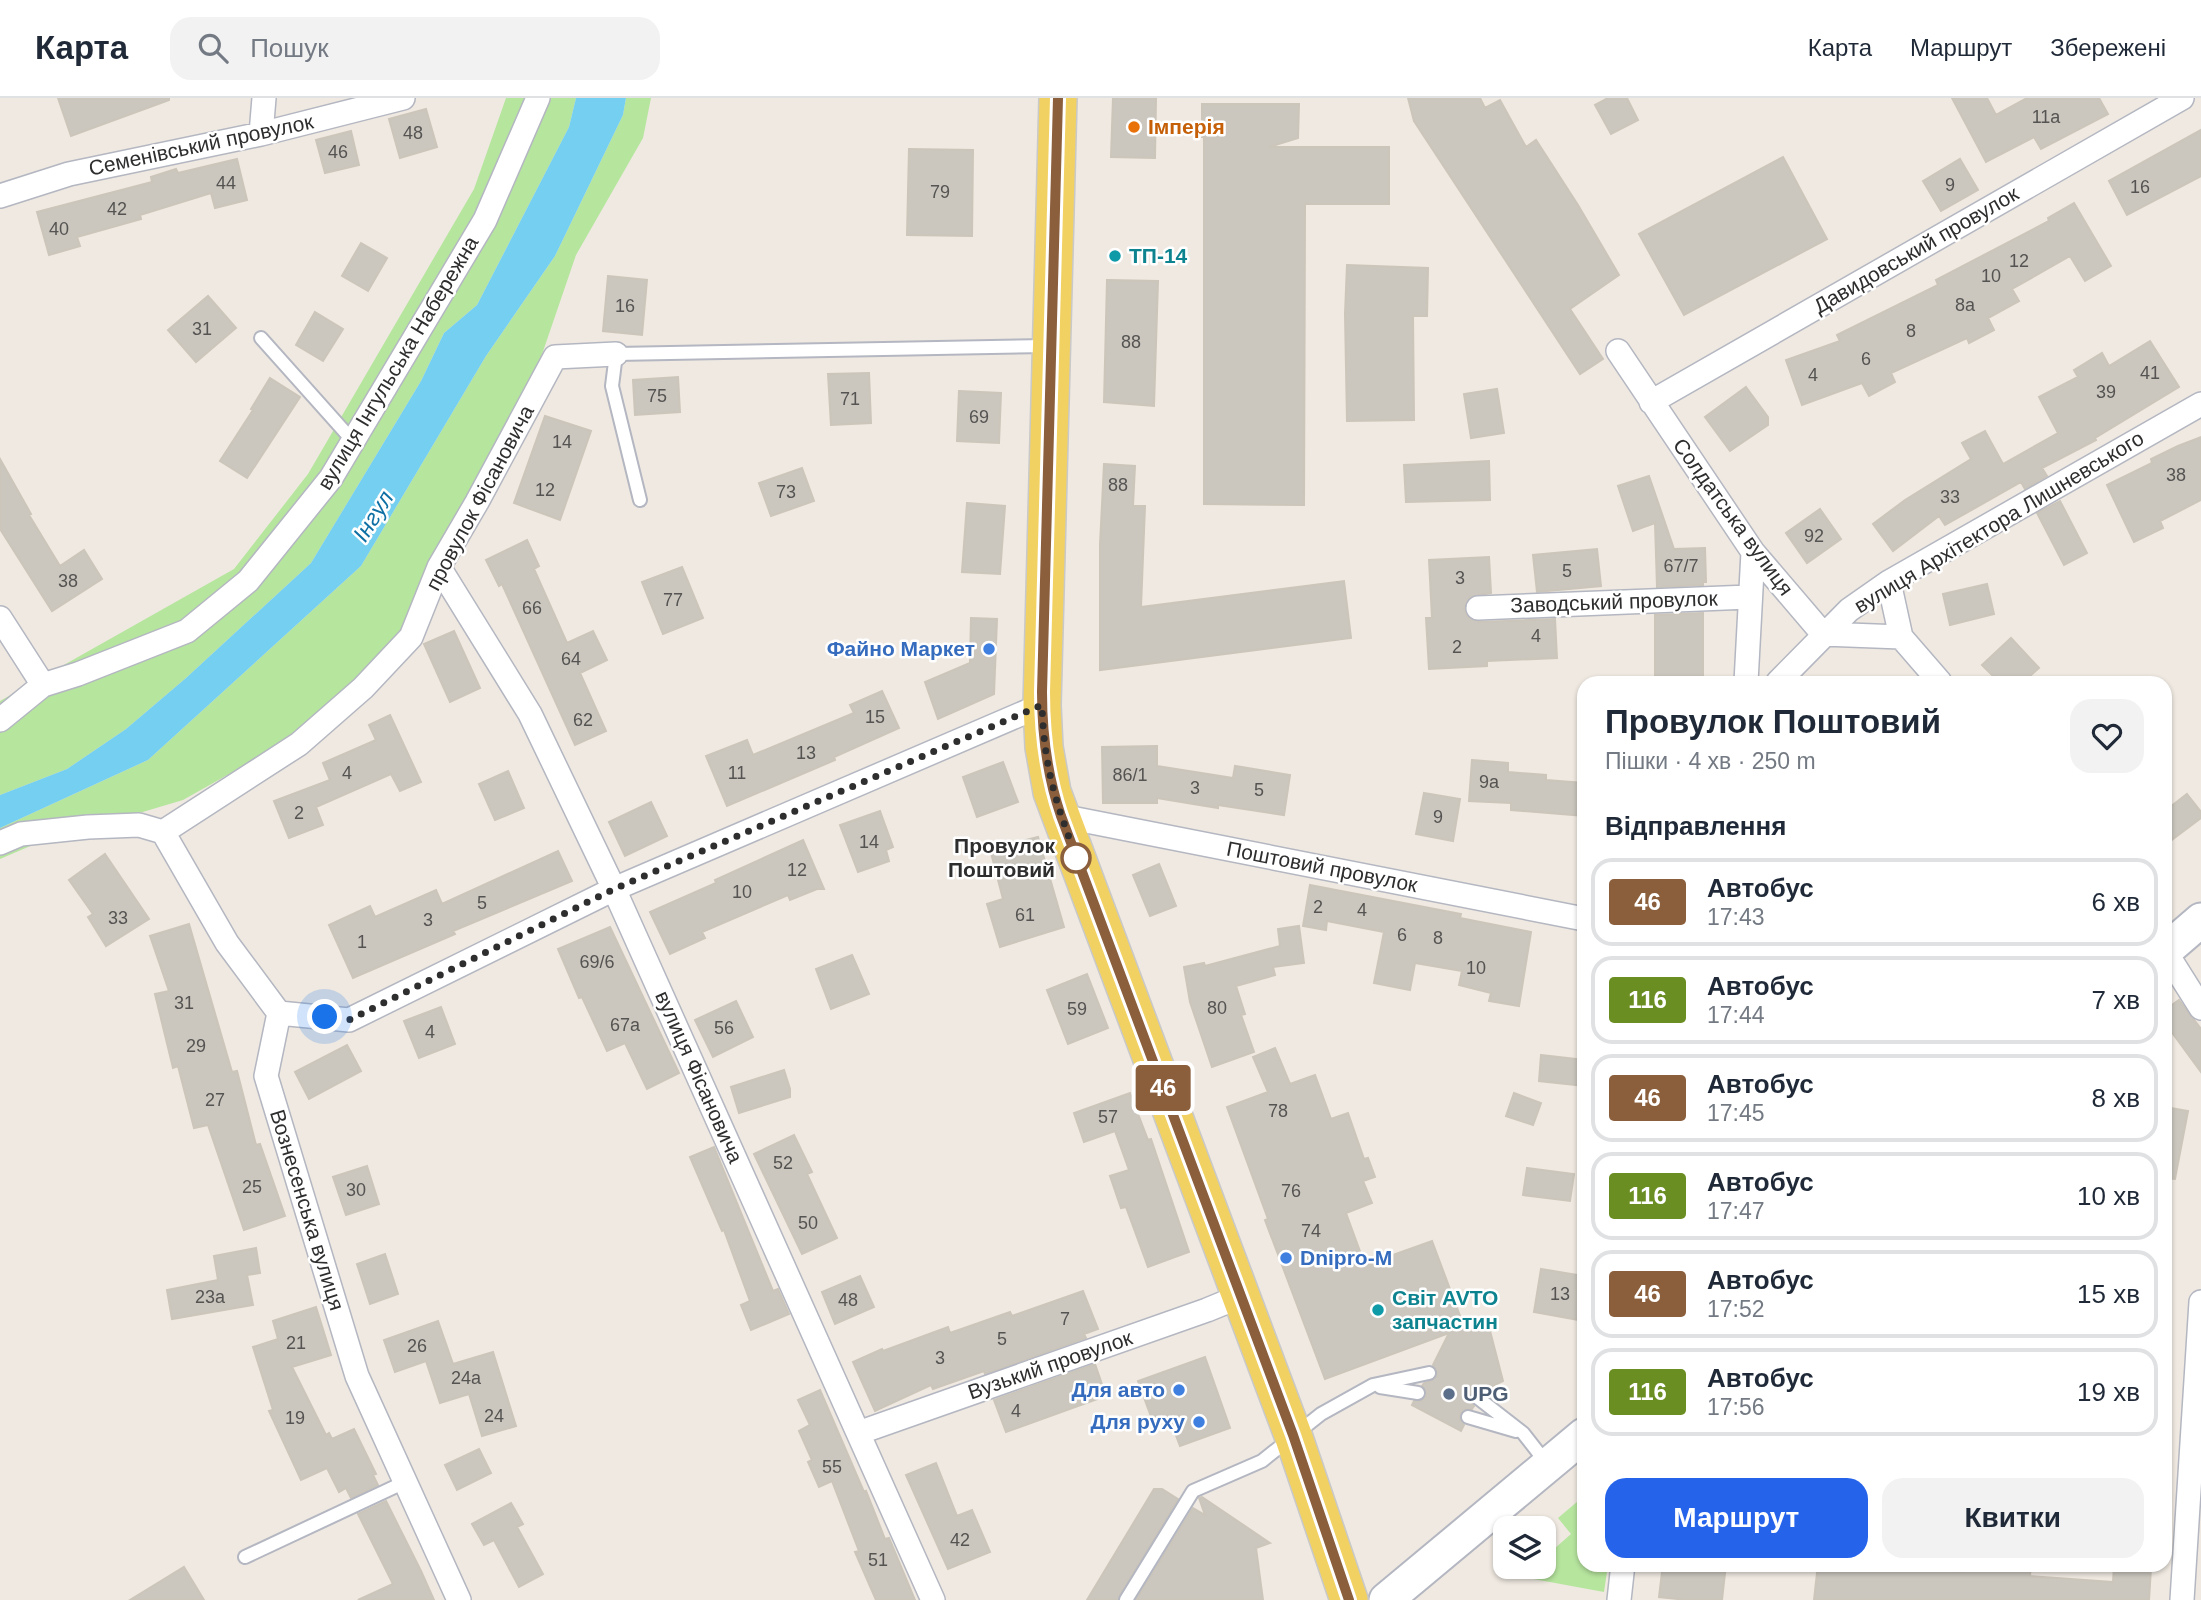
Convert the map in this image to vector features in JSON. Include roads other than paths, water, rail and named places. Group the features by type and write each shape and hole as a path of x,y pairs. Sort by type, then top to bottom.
{"main road":[{"path":"1058,98 1042,705 1044,747 1052,792 1293,1435 1349,1600"},
{"path":"2172,945 2201,920"},
{"path":"1385,1600 1577,1441"}],"street":[{"path":"261,134 264,98"},
{"name":"Семенівський провулок","path":"0,196 69,174 261,134 403,98"},
{"name":"вулиця Інгульська Набережна","path":"0,720 43,685 187,631 248,581 331,478 485,220 538,98"},
{"name":"Давидовський провулок","path":"1651,402 2182,98"},
{"name":"Солдатська вулиця","path":"1618,351 1753,552 1823,634"},
{"name":"провулок Фісановича","path":"163,832 299,744 363,688 411,637 439,567 555,357 616,354"},
{"name":"вулиця Архітектора Лишневського","path":"1784,676 1849,610 1889,582 2201,404"},
{"path":"1746,676 1753,552"},
{"name":"вулиця Фісановича","path":"439,567 530,714 614,889 933,1600"},
{"path":"1889,582 1901,637 1935,676"},
{"name":"Заводський провулок","path":"1478,608 1749,597"},
{"path":"0,618 43,685"},
{"path":"1823,634 1901,637"},
{"path":"0,843 21,834 88,827 139,825 163,832 227,943 279,1013 349,1020 614,889 1042,705"},
{"name":"Поштовий провулок","path":"1061,816 1577,918"},
{"path":"2172,962 2201,1008"},
{"name":"Вознесенська вулиця","path":"279,1013 266,1076 357,1376 459,1600"},
{"name":"Вузький провулок","path":"858,1433 1241,1296"},
{"path":"2182,1600 2201,1302"},
{"path":"1619,1600 1622,1572"}],"lane":[{"path":"261,338 353,441"},
{"path":"640,500 612,386 616,354 1051,346"},
{"path":"1126,1600 1193,1490 1262,1461 1321,1414 1373,1385 1429,1373"},
{"path":"1373,1385 1418,1393"},
{"path":"1478,1398 1523,1433 1548,1465"},
{"path":"1468,1417 1523,1433"},
{"path":"245,1557 405,1482"}],"water":[{"name":"Інгул","path":"576,98 626,98 623,115 555,256 486,356 361,566 148,760 0,828 0,795 67,769 126,729 186,678 311,563 421,381 444,333 477,305 569,127"}],"place":[{"name":"Імперія","path":"1134,127"},
{"name":"ТП-14","path":"1115,256"},
{"name":"Файно Маркет","path":"989,649"},
{"name":"Провулок Поштовий","path":"1076,858"},
{"name":"Dnipro-M","path":"1286,1258"},
{"name":"Світ AVTO запчастин","path":"1378,1310"},
{"name":"Для авто","path":"1179,1390"},
{"name":"UPG","path":"1449,1394"},
{"name":"Для руху","path":"1199,1422"}]}
